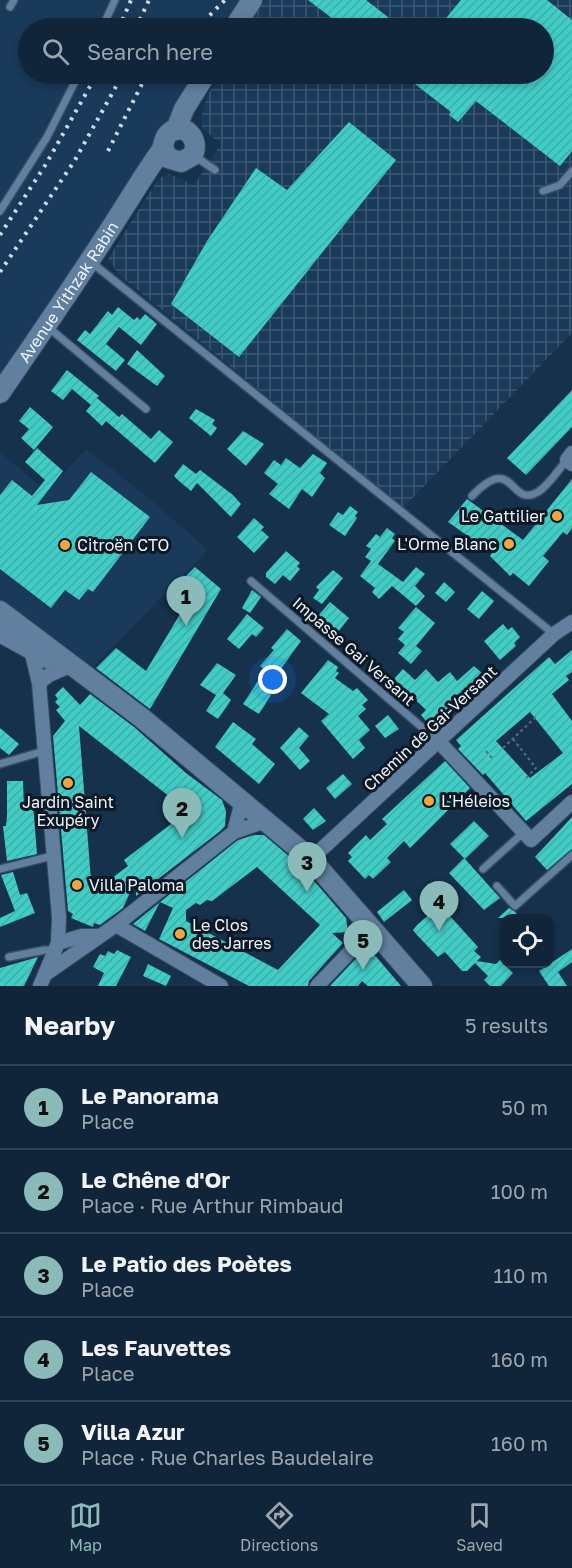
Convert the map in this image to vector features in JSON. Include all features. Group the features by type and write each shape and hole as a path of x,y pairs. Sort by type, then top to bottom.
{"street":[{"path":"240,18 252,0"},
{"path":"183,131 168,134 167,154 185,161 193,155 196,144 183,131 184,108 200,84"},
{"name":"Avenue Yithzak Rabin","path":"0,393 90,261 134,191 167,154"},
{"path":"3,620 31,649 88,679"},
{"path":"3,620 142,718 311,860 422,986"},
{"name":"Chemin de Gai-Versant","path":"311,860 440,743 554,634 572,622"},
{"path":"31,649 39,683 59,917 57,947 47,973 39,986"},
{"path":"39,683 49,675 65,668"},
{"path":"440,743 531,840 572,802"},
{"path":"234,832 242,801"},
{"path":"47,973 116,925 234,832 266,821"},
{"path":"59,917 82,936"},
{"path":"116,925 220,986"},
{"path":"317,986 372,929"},
{"path":"57,947 82,936 99,936"},
{"path":"57,947 75,952"}],"lane":[{"path":"107,18 115,0"},
{"path":"0,211 47,136 74,84"},
{"path":"193,155 215,170"},
{"path":"543,191 560,185 572,171"},
{"path":"90,261 554,634"},
{"path":"46,325 146,409"},
{"path":"472,496 488,480 495,477 500,477 521,493 532,495 541,490 570,459"},
{"name":"Impasse Gai Versant","path":"251,581 440,743"},
{"path":"0,764 44,752"},
{"path":"483,869 524,832"},
{"path":"497,886 515,906 572,855"},
{"path":"0,869 52,856"},
{"path":"9,957 57,947"}],"path":[{"path":"503,748 538,715"},
{"path":"513,740 536,768 525,778"},
{"path":"486,751 492,758"}],"shaded area":[{"path":"0,0 245,0 233,18 18,18 18,84 192,84 53,299 0,376"},
{"path":"263,0 572,0 572,333 403,508 119,275 108,259 158,179 169,174 194,185 221,144 202,128 201,117 207,96 214,84 554,84 554,18 252,18"},
{"path":"86,449 145,495 208,550 92,668 0,602 0,452 47,492"}],"building":[{"path":"308,0 366,0 389,18 332,18"},
{"path":"461,0 547,0 572,20 572,151 560,166 476,101 458,122 449,115 451,112 415,84 554,84 554,18 446,18"},
{"path":"349,122 396,160 239,357 171,304 207,241 256,168 287,190"},
{"path":"118,307 134,320 137,317 140,320 145,314 157,324 141,345 119,327 106,344 125,360 116,371 77,340 85,330 90,334 108,311 112,315"},
{"path":"137,350 165,376 157,386 127,364"},
{"path":"67,370 99,396 97,398 119,417 122,414 151,439 159,430 173,442 155,463 106,421 102,426 86,411 91,405 72,389 63,400 51,391"},
{"path":"572,390 572,427 526,475 507,458"},
{"path":"30,407 53,427 34,450 21,438 29,429 19,421"},
{"path":"196,409 215,420 212,424 217,428 211,436 189,418"},
{"path":"243,431 264,444 246,466 227,449"},
{"name":"Citroën CTO","path":"37,448 63,471 37,505 69,500 91,472 150,517 93,592 88,589 79,600 65,590 51,608 0,569 0,495 12,480 32,496 45,480 25,462"},
{"path":"313,454 327,463 320,473 325,478 312,497 302,489 289,509 269,494 278,484 264,473 274,460 281,465 286,458 300,468"},
{"path":"183,464 196,474 200,470 233,495 241,504 231,517 197,483 191,491 174,476"},
{"name":"L'Orme Blanc","path":"572,479 572,528 567,535 563,532 543,556 549,561 529,586 513,573 510,576 490,556 492,553 448,522 467,499 523,540"},
{"path":"350,506 358,512 355,516 357,518 345,536 329,525 338,512 343,515"},
{"path":"254,518 264,527 261,530 269,537 254,553 237,537"},
{"path":"387,528 395,534 392,538 395,541 378,564 403,582 416,567 425,574 415,586 425,596 416,606 392,586 379,599 372,592 375,588 360,576 371,561 365,557 371,549 366,546 376,534 380,537"},
{"path":"286,551 300,563 297,566 300,569 290,581 283,575 275,584 266,577 266,573"},
{"path":"195,567 221,589 150,709 96,668 116,648 146,671 189,599 175,587"},
{"path":"333,570 343,578 322,604 313,598 319,590 316,587"},
{"path":"444,582 455,592 446,602 435,593"},
{"path":"252,590 261,597 250,613 242,608"},
{"path":"482,591 494,601 479,619 467,609"},
{"path":"330,602 349,618 337,633 317,617"},
{"path":"416,607 435,623 416,646 422,651 411,664 398,653 405,645 398,639 404,632 398,628"},
{"path":"247,614 264,628 256,637 252,634 239,649 227,639"},
{"path":"503,624 508,630 512,627 520,637 514,643 516,646 500,660 484,641"},
{"path":"287,629 301,641 265,691 271,695 259,714 243,704 265,670 260,666 274,650 271,648"},
{"path":"572,650 572,672 566,676 569,680 552,694 572,721 572,784 526,821 485,773 483,775 458,749 461,746 456,740 549,657 555,664","holes":["530,712 563,753 530,778 496,741"]},
{"path":"328,660 338,667 336,671 339,673 335,678 353,691 357,688 368,700 362,705 366,709 358,716 370,730 359,740 365,748 353,759 321,721 329,714 301,693"},
{"path":"217,663 236,675 223,693 231,700 218,719 206,711 216,695 200,685"},
{"path":"474,666 483,674 475,682 477,684 468,692 466,690 430,726 421,715 426,710 394,679 403,669 415,680 426,669 438,682 450,672 457,681"},
{"path":"63,687 80,705 90,694 134,727 186,773 222,800 226,811 225,826 219,832 136,896 136,879 123,908 100,925 94,923 93,927 71,918 73,914 68,911 53,736 65,721 56,710 60,707 55,702 58,699 55,695","holes":["79,726 188,811 124,860 128,866 92,893"]},
{"path":"388,715 399,729 385,738 375,726"},
{"path":"233,722 256,739 252,744 275,764 259,784 215,747"},
{"path":"299,727 309,736 299,748 310,761 300,770 280,748"},
{"path":"0,728 19,744 9,755 0,748"},
{"name":"L'Héleios","path":"445,761 470,788 410,848 404,841 387,858 391,862 373,879 369,875 365,879 348,861 352,857 348,853 366,835 370,840 387,824 382,819"},
{"path":"343,774 352,784 335,799 326,788"},
{"path":"7,781 23,781 24,808 33,804 37,854 7,861 3,826 6,826 7,816"},
{"path":"314,808 326,821 313,830 303,819"},
{"path":"572,817 572,849 547,870 535,857"},
{"path":"474,821 489,836 465,859 500,898 484,910 449,873 464,858 450,844"},
{"path":"254,835 264,835 303,868 346,918 348,932 332,933 343,943 309,981 308,986 249,986 159,939 173,908 160,902 238,840","holes":["257,867 320,925 278,970 186,921 186,910 196,903 200,905 207,900 212,901"]},
{"path":"13,872 20,895 27,893 35,913 0,927 0,918 15,911 1,875"},
{"path":"404,890 412,900 384,922 377,912"},
{"path":"160,902 145,931 133,924"},
{"path":"440,905 478,947 474,951 481,957 477,961 496,964 500,960 500,968 508,968 513,973 501,986 490,986 484,980 488,976 475,963 467,971 462,971 445,952 438,957 413,930"},
{"path":"509,908 517,914 502,914"},
{"path":"572,949 572,962 558,972 567,986 549,986 539,971 544,968 554,968 554,961"},
{"path":"117,950 131,957 116,986 98,986 104,973 93,967 100,954 105,956 108,951 114,954"},
{"path":"362,952 373,953 401,986 368,986 362,981 358,986 330,986"},
{"path":"38,957 24,986 0,986 0,968"},
{"path":"148,964 171,976 166,986 143,976"}],"railway":[{"path":"123,18 131,0"},
{"path":"141,18 149,0"},
{"path":"207,18 225,0"},
{"path":"0,235 46,164 91,84"},
{"path":"0,272 75,160 117,84"},
{"path":"108,151 142,84"}],"place":[{"name":"Le Gattilier","path":"557,516"},
{"name":"L'Orme Blanc","path":"509,544"},
{"name":"Citroën CTO","path":"65,545"},
{"name":"Le Panorama","path":"186,626"},
{"name":"Jardin Saint Exupéry","path":"68,783"},
{"name":"L'Héleios","path":"429,801"},
{"name":"Le Chêne d'Or","path":"182,838"},
{"name":"Villa Paloma","path":"77,885"},
{"name":"Le Patio des Poètes","path":"307,892"},
{"name":"Les Fauvettes","path":"439,931"},
{"name":"Le Clos des Jarres","path":"180,934"},
{"name":"Villa Azur","path":"363,970"}]}
